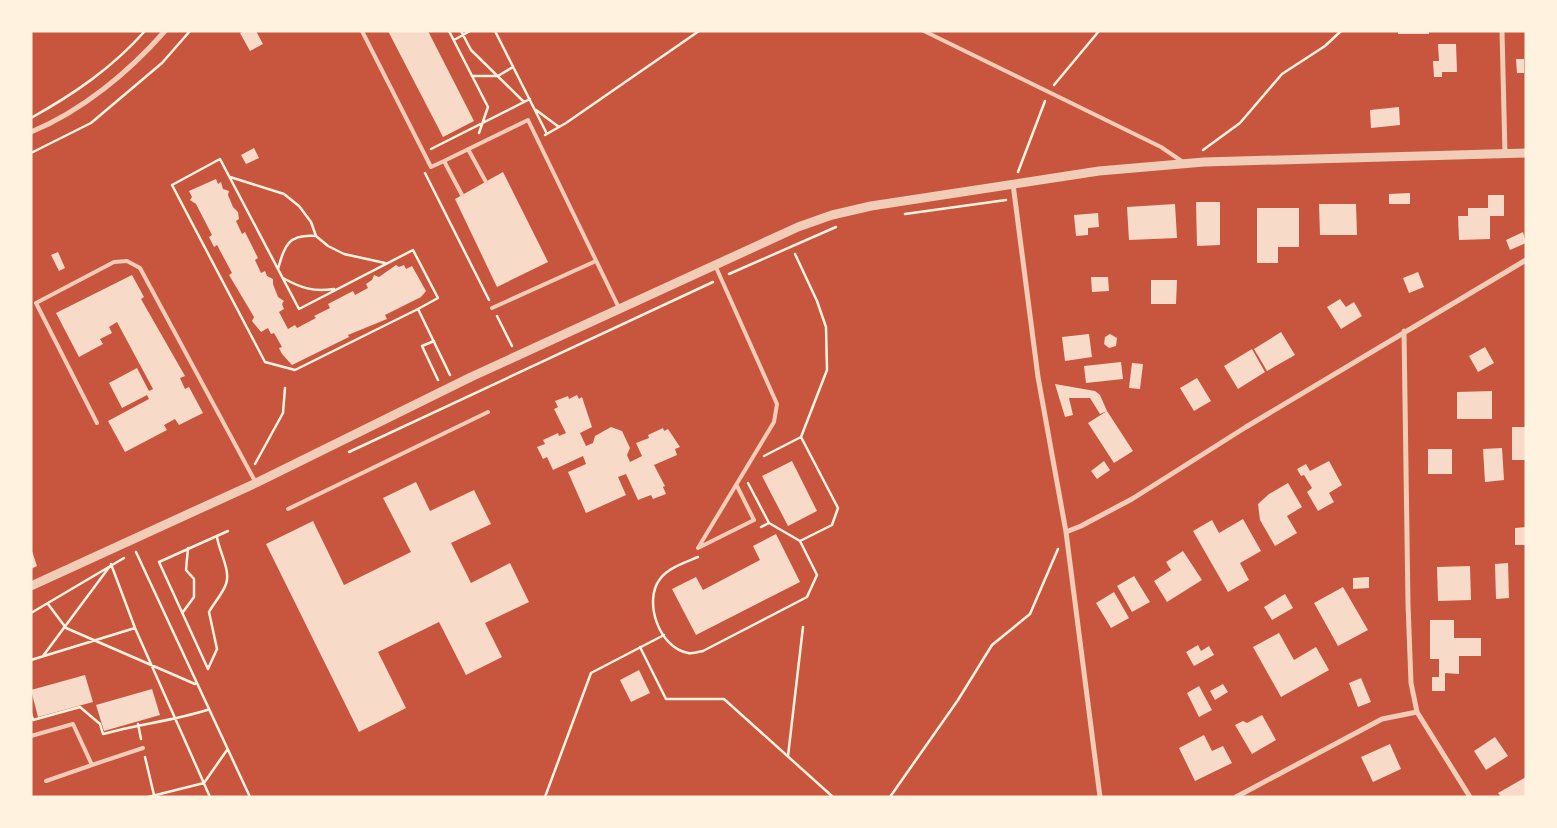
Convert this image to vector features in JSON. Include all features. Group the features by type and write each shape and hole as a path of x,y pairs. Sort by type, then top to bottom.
{"street":[{"path":"31,132 104,88 129,68 165,31"},
{"path":"1502,31 1505,154"},
{"path":"31,586 256,484 455,385 715,265 832,215 913,199 1014,183 1099,171 1186,163 1526,153"},
{"path":"1014,183 1038,377 1066,532 1100,797"},
{"path":"1066,532 1132,499 1404,331 1526,260"},
{"path":"1404,331 1411,683 1417,712 1470,797"},
{"path":"1236,797 1382,718 1417,712"}],"lane":[{"path":"362,31 431,167 528,120 620,310"},
{"path":"924,31 1161,147 1186,163"},
{"path":"468,149 486,182"},
{"path":"444,161 462,195"},
{"path":"492,308 596,260"},
{"path":"97,423 36,303 114,262 127,261 140,268 256,484"},
{"path":"715,265 722,277 777,404 774,422 698,548 754,520 737,486"},
{"path":"288,509 488,412"},
{"path":"31,736 73,724 92,765"},
{"path":"46,781 143,748"}],"path":[{"path":"31,118 73,94 115,62 145,31"},
{"path":"31,153 91,123 162,63 190,31"},
{"path":"449,31 488,107 483,123"},
{"path":"454,40 462,33 470,31"},
{"path":"496,31 547,134"},
{"path":"537,139 559,127 699,31"},
{"path":"1014,183 1049,92 1099,31"},
{"path":"1186,163 1240,123 1282,74 1325,46 1341,31"},
{"path":"462,33 471,50 524,102"},
{"path":"472,76 498,76 513,67"},
{"path":"512,346 416,157 530,99"},
{"path":"534,109 559,127"},
{"path":"220,160 278,269 299,310 413,250 438,298 294,370 264,362 172,185 220,160"},
{"path":"229,177 284,194 299,206 312,222 316,236 328,246 344,254 387,263"},
{"path":"899,215 1015,199"},
{"path":"344,454 722,277 843,225"},
{"path":"278,269 284,250 292,239 302,235 316,236"},
{"path":"759,458 801,437 827,370 826,327 817,301 795,254"},
{"path":"283,278 302,289 319,291 338,289"},
{"path":"418,309 461,399"},
{"path":"434,340 422,346 438,380"},
{"path":"260,456 283,413 285,388"},
{"path":"800,541 832,525 838,508 801,437"},
{"path":"702,555 660,578 653,597 655,616 664,635 674,647 688,653 703,651 807,597 817,575 800,541 769,523 746,481"},
{"path":"760,527 769,523"},
{"path":"217,537 219,552 228,573 226,586 209,612 217,649 208,669 159,562 217,537 228,530"},
{"path":"890,797 958,700 992,645 1030,614 1066,532"},
{"path":"183,612 194,597 194,580 186,570 188,548"},
{"path":"31,613 111,564 136,552 197,684 207,710 250,797"},
{"path":"111,564 135,628 210,797"},
{"path":"43,656 66,628 111,564"},
{"path":"48,604 66,628 153,668 197,684"},
{"path":"788,756 803,627"},
{"path":"31,660 135,628"},
{"path":"545,797 591,673 664,635"},
{"path":"640,647 666,699 724,699 833,797"},
{"path":"31,713 32,720 80,707 100,724 103,734 138,724 176,720 207,710"},
{"path":"138,724 154,795"},
{"path":"148,797 204,783 227,750"}],"building":[{"path":"256,31 263,44 250,51 240,33"},
{"path":"388,31 428,31 474,121 443,137"},
{"path":"1398,31 1429,31 1429,34 1398,34"},
{"path":"1438,44 1456,44 1457,72 1442,72 1442,77 1434,77 1433,61 1439,61"},
{"path":"1516,59 1524,59 1524,73 1517,73"},
{"path":"1399,107 1400,125 1371,128 1370,110"},
{"path":"254,148 259,158 246,164 241,155"},
{"path":"503,172 548,262 497,287 455,199"},
{"path":"216,179 218,184 221,182 223,189 229,191 228,195 233,207 238,212 239,219 236,221 242,234 245,232 258,258 255,260 261,273 265,271 267,276 273,279 278,297 284,301 282,304 284,309 279,312 288,329 295,325 297,328 316,318 314,316 330,308 328,304 353,291 355,295 368,288 366,284 372,280 374,275 379,277 396,265 399,267 404,265 406,269 412,266 426,291 421,297 385,315 387,319 348,335 349,337 292,365 282,354 279,348 282,347 274,333 271,334 268,328 261,332 252,321 254,317 229,275 232,273 217,245 214,247 209,237 212,235 196,204 190,200 192,197 189,191"},
{"path":"1410,193 1410,204 1389,204 1389,194"},
{"path":"1488,195 1504,195 1504,216 1490,216 1490,239 1459,240 1458,216 1468,216 1468,208 1488,208"},
{"path":"1196,202 1220,202 1220,245 1197,246"},
{"path":"1175,204 1177,238 1129,240 1127,207"},
{"path":"1319,204 1356,204 1357,235 1320,235"},
{"path":"1257,208 1299,208 1299,247 1278,247 1278,263 1257,263"},
{"path":"1098,213 1099,227 1088,228 1088,235 1076,236 1074,215"},
{"path":"1523,232 1526,243 1510,250 1506,240"},
{"path":"58,252 65,268 59,271 51,255"},
{"path":"1418,272 1424,287 1409,293 1403,278"},
{"path":"132,275 144,297 141,299 185,376 180,378 185,389 189,387 203,413 179,425 175,419 164,425 167,430 125,452 108,421 149,399 147,395 122,408 109,383 137,368 149,391 153,389 117,322 109,327 112,333 100,339 103,344 79,357 56,313"},
{"path":"1091,277 1108,277 1109,291 1092,292"},
{"path":"1151,280 1177,280 1176,304 1151,304"},
{"path":"1340,299 1346,307 1354,302 1362,316 1341,329 1327,307"},
{"path":"1281,332 1295,355 1267,371 1254,349"},
{"path":"1089,334 1092,357 1065,361 1062,337"},
{"path":"1110,334 1117,338 1116,346 1109,348 1104,344 1105,337"},
{"path":"1485,347 1494,363 1478,372 1469,356"},
{"path":"1252,349 1265,372 1238,389 1224,366"},
{"path":"1121,362 1123,379 1086,383 1084,366"},
{"path":"1132,363 1143,364 1140,389 1129,388"},
{"path":"1197,378 1211,401 1194,411 1180,388"},
{"path":"1055,384 1095,391 1100,395 1107,411 1100,414 1090,398 1069,398 1073,415 1065,417"},
{"path":"1492,391 1492,419 1457,419 1457,392"},
{"path":"577,395 579,399 582,397 592,427 580,433 586,446 593,443 595,436 611,427 622,431 630,448 627,455 630,462 642,456 636,443 649,438 648,435 663,428 664,431 668,429 680,447 675,449 677,455 654,465 665,486 663,487 666,494 653,499 651,495 638,500 626,474 618,477 626,495 586,513 568,472 586,464 583,456 553,470 547,457 543,459 537,447 545,444 543,440 558,433 559,436 566,433 554,409 558,407 555,401 568,396 569,399"},
{"path":"1107,411 1133,451 1114,463 1088,423"},
{"path":"1512,427 1525,427 1525,460 1512,460"},
{"path":"1502,448 1504,480 1485,482 1483,449"},
{"path":"1428,449 1452,449 1452,474 1428,474"},
{"path":"792,461 817,511 788,526 762,476"},
{"path":"1104,461 1110,470 1097,479 1091,471"},
{"path":"1329,461 1342,485 1329,493 1334,502 1318,511 1307,492 1312,488 1304,475 1301,476 1297,469 1306,464 1310,471"},
{"path":"416,482 430,511 474,490 491,524 451,543 471,583 510,563 529,602 485,623 502,657 466,675 439,622 378,652 406,708 359,732 266,544 313,521 344,585 411,552 383,498"},
{"path":"1288,483 1302,507 1287,516 1297,533 1275,546 1260,520 1258,504 1269,494"},
{"path":"1243,519 1261,551 1240,563 1249,580 1228,592 1193,531 1212,520 1219,533"},
{"path":"1526,527 1526,545 1515,545 1515,528"},
{"path":"776,534 800,582 696,635 672,589 696,577 703,590 760,560 753,546"},
{"path":"31,548 37,566 31,569"},
{"path":"1183,551 1202,580 1167,602 1154,581 1171,570 1166,562"},
{"path":"1508,563 1509,598 1496,599 1495,564"},
{"path":"1470,566 1471,600 1438,601 1437,567"},
{"path":"1134,576 1150,602 1132,612 1117,586"},
{"path":"1369,577 1369,588 1353,589 1353,578"},
{"path":"1343,587 1368,630 1338,646 1314,603"},
{"path":"1114,592 1129,618 1111,628 1096,603"},
{"path":"1285,594 1293,608 1272,620 1264,607"},
{"path":"1430,620 1454,620 1454,638 1481,638 1481,656 1459,656 1459,674 1445,673 1445,691 1432,691 1432,677 1439,677 1439,659 1430,659"},
{"path":"1279,633 1294,660 1316,647 1329,670 1281,697 1253,647"},
{"path":"1198,645 1201,651 1209,646 1214,655 1194,666 1186,652"},
{"path":"639,670 650,693 631,702 620,680"},
{"path":"85,675 93,702 38,717 31,690"},
{"path":"1361,678 1371,702 1358,707 1349,683"},
{"path":"1223,684 1228,692 1215,700 1210,691"},
{"path":"1199,686 1212,710 1199,717 1187,693"},
{"path":"152,689 160,715 104,731 96,705"},
{"path":"1262,715 1276,740 1252,754 1235,725 1243,721 1247,723"},
{"path":"1204,735 1212,751 1223,746 1232,763 1195,781 1179,748"},
{"path":"1495,737 1508,756 1486,770 1474,751"},
{"path":"1390,744 1401,769 1373,782 1361,757"},
{"path":"1526,777 1526,797 1501,797 1498,793"}]}
